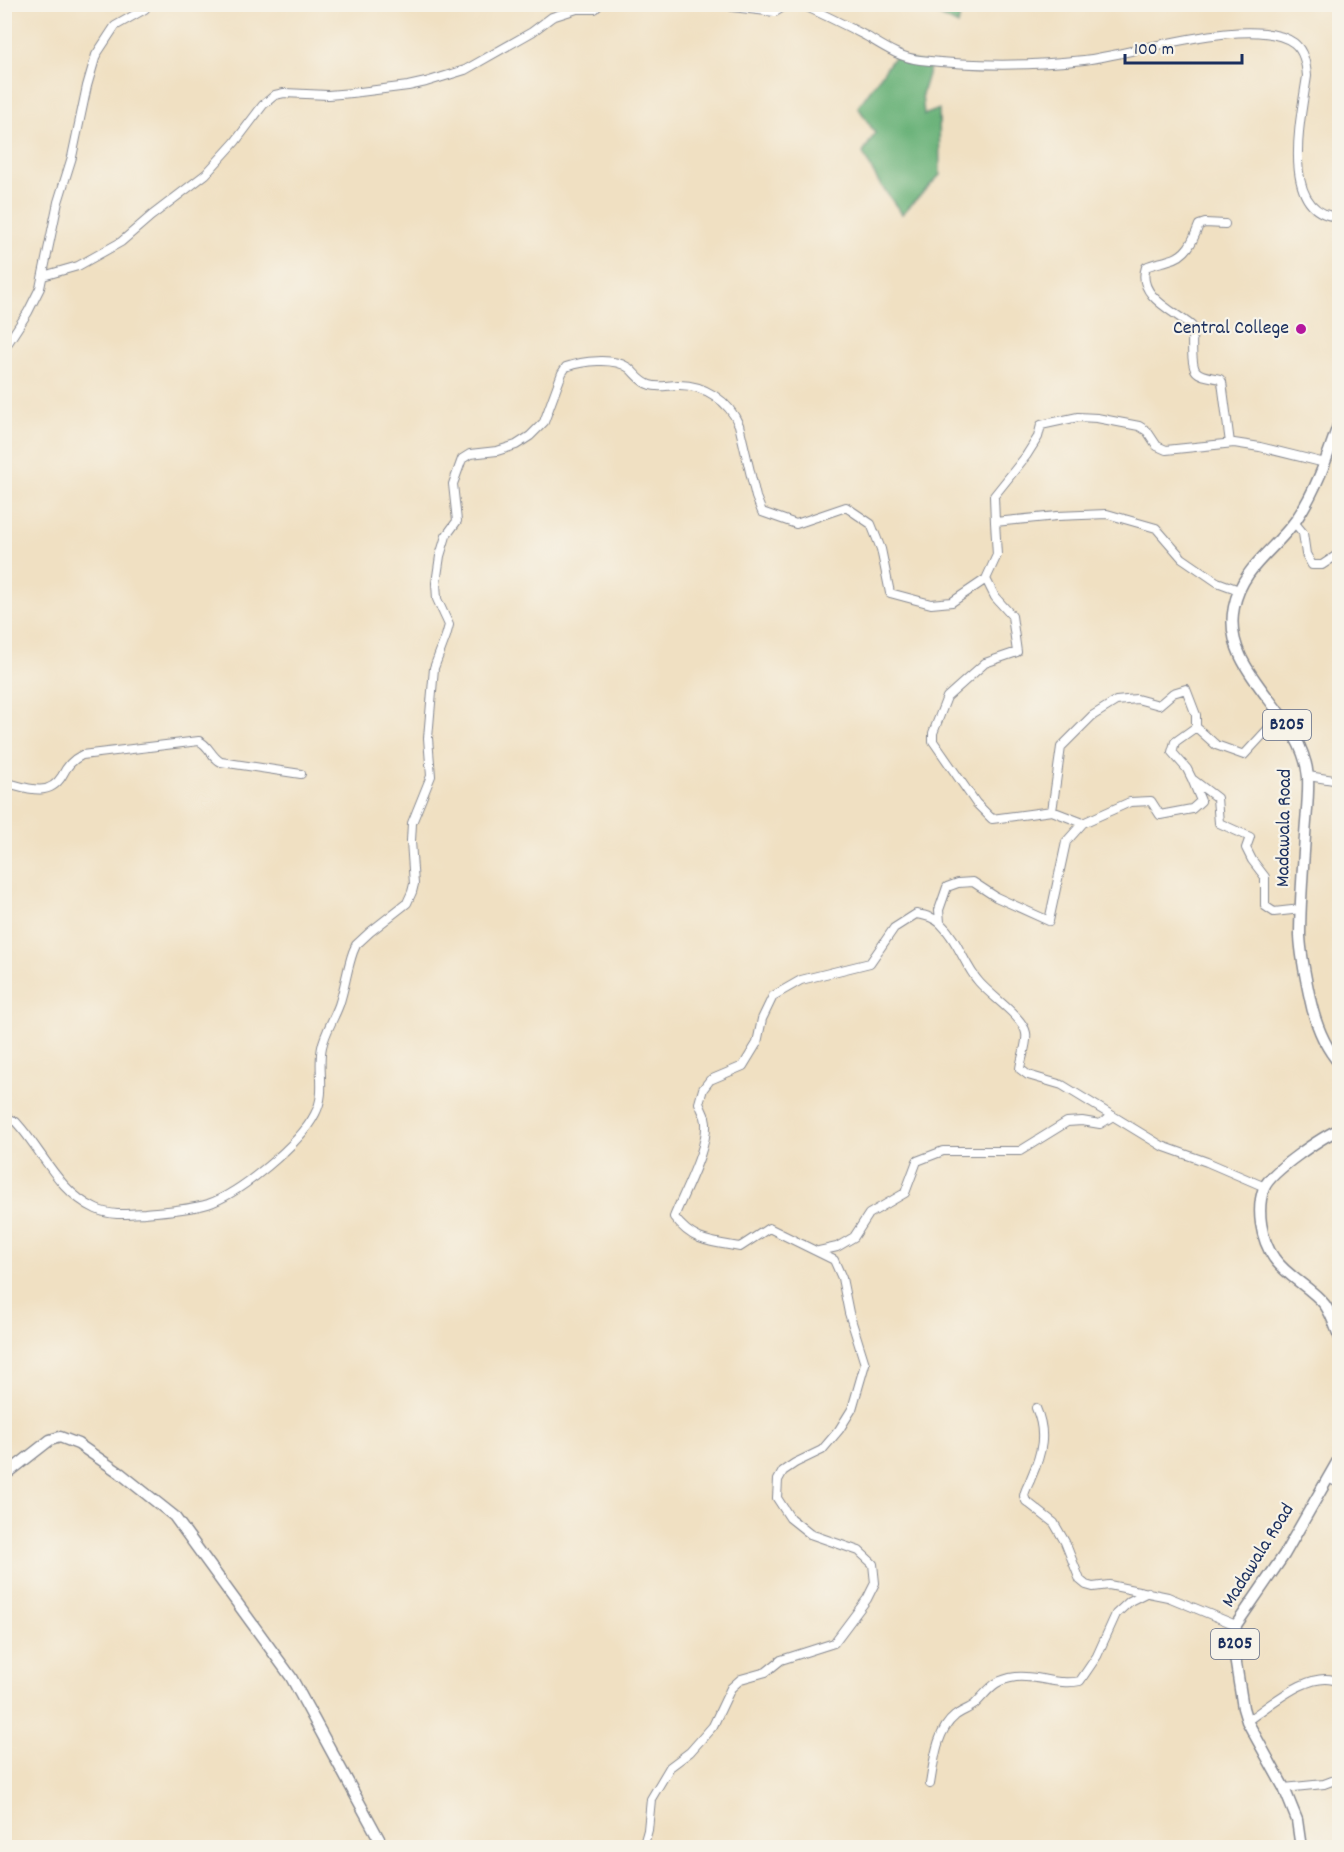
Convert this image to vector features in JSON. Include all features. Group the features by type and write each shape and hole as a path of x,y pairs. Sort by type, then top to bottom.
{"main road":[{"name":"Madawala Road","path":"1340,420 1312,495 1294,522 1243,579 1232,623 1236,650 1302,748 1308,777 1300,937 1311,1005 1319,1031 1329,1053 1340,1064"},
{"path":"1340,1129 1310,1147 1277,1172 1265,1187 1261,1220 1262,1233 1274,1258 1323,1303 1331,1315 1340,1338"},
{"path":"4,1476 50,1440 60,1437 78,1444 120,1473 174,1516 291,1677 384,1848"},
{"name":"Madawala Road","path":"1301,1848 1297,1820 1284,1788 1247,1721 1237,1678 1234,1651 1236,1625 1284,1555 1340,1457"}],"street":[{"path":"43,276 78,266 121,242 206,174 235,142 263,105 275,95 352,93 426,82 465,70 532,32 552,17 577,9 595,9 600,4"},
{"path":"727,4 732,7 775,12 788,4"},
{"path":"800,4 896,53 920,60 994,63 1054,62 1103,57 1171,42 1227,34 1261,34 1284,38 1299,48 1307,66 1298,142 1298,168 1302,186 1314,207 1322,213 1340,217"},
{"path":"4,349 28,312 43,276 58,202 72,157 96,55 115,26 145,9"},
{"path":"1226,224 1204,223 1199,225 1191,245 1183,254 1172,260 1146,267 1143,284 1164,307 1192,326 1193,365 1196,371 1202,375 1220,379 1222,382 1230,443"},
{"path":"4,1116 16,1122 69,1190 96,1209 122,1214 182,1209 218,1200 241,1187 258,1173 297,1139 309,1125 321,1097 322,1044 342,995 356,945 406,903 414,884 412,824 431,776 428,738 434,668 449,625 437,599 436,583 446,536 457,521 453,484 462,459 466,455 497,451 516,445 530,436 544,422 566,367 597,362 615,363 627,367 645,384 695,386 724,402 735,414 739,425 756,497 762,512 795,524 846,507 871,524 881,549 890,593 931,604 952,602 986,579 997,555 994,496 1026,456 1038,437 1041,425 1078,417 1097,418 1144,429 1157,446 1166,450 1230,443 1260,447 1325,463"},
{"path":"995,522 1107,514 1156,528 1182,558 1217,582 1239,590"},
{"path":"1294,522 1303,533 1306,554 1312,565 1322,565 1340,553"},
{"path":"986,579 995,597 1012,616 1017,652 985,663 947,697 933,733 933,741 975,803 992,819 1052,811 1083,823"},
{"path":"1052,811 1061,747 1102,708 1116,700 1137,699 1159,705 1173,693 1186,689 1196,715 1196,727 1216,745 1244,755 1281,715"},
{"path":"940,922 939,910 947,887 958,883 973,882 996,897 1049,921 1066,842 1083,823 1130,802 1151,801 1160,814 1192,809 1201,801 1187,769 1172,752 1175,742 1196,727"},
{"path":"4,782 45,790 55,784 71,762 82,755 199,741 205,744 214,758 221,762 301,774"},
{"path":"1308,777 1340,781"},
{"path":"1192,779 1217,798 1219,823 1250,837 1246,848 1265,877 1265,906 1274,912 1301,909"},
{"path":"643,1848 648,1830 651,1799 670,1767 690,1752 713,1726 731,1688 741,1679 766,1672 781,1660 834,1643 867,1599 875,1583 873,1564 859,1551 810,1534 790,1518 777,1498 778,1480 783,1472 795,1463 822,1450 839,1430 852,1409 864,1364 849,1313 842,1278 834,1260 769,1228 740,1247 704,1241 684,1231 674,1217 693,1174 705,1137 706,1118 699,1103 703,1089 710,1080 743,1065 757,1043 762,1019 773,996 801,980 870,963 894,928 916,914 928,916 940,922 948,932 978,981 1000,1004 1021,1021 1026,1035 1020,1069 1029,1075 1062,1085 1162,1146 1265,1187"},
{"path":"819,1251 837,1247 854,1237 869,1214 905,1193 917,1161 943,1151 1020,1151 1067,1122 1100,1124 1113,1116"},
{"path":"1036,1408 1043,1424 1042,1439 1038,1458 1024,1496 1026,1501 1053,1523 1065,1542 1080,1580 1093,1587 1108,1585 1168,1597 1236,1625"},
{"path":"1328,1478 1340,1484"},
{"path":"930,1784 939,1742 954,1716 969,1708 999,1680 1030,1677 1070,1683 1080,1681 1097,1656 1116,1614 1130,1601 1148,1592"},
{"path":"1247,1721 1308,1682 1325,1677 1340,1683"},
{"path":"1284,1788 1324,1784 1340,1778"}],"green space":[{"path":"931,5 962,5 958,25 938,15"},
{"path":"894,57 931,64 922,94 924,115 939,109 940,175 902,214 878,181 863,153 875,133 858,107"}],"place":[{"name":"Central College","path":"1301,329"}]}
